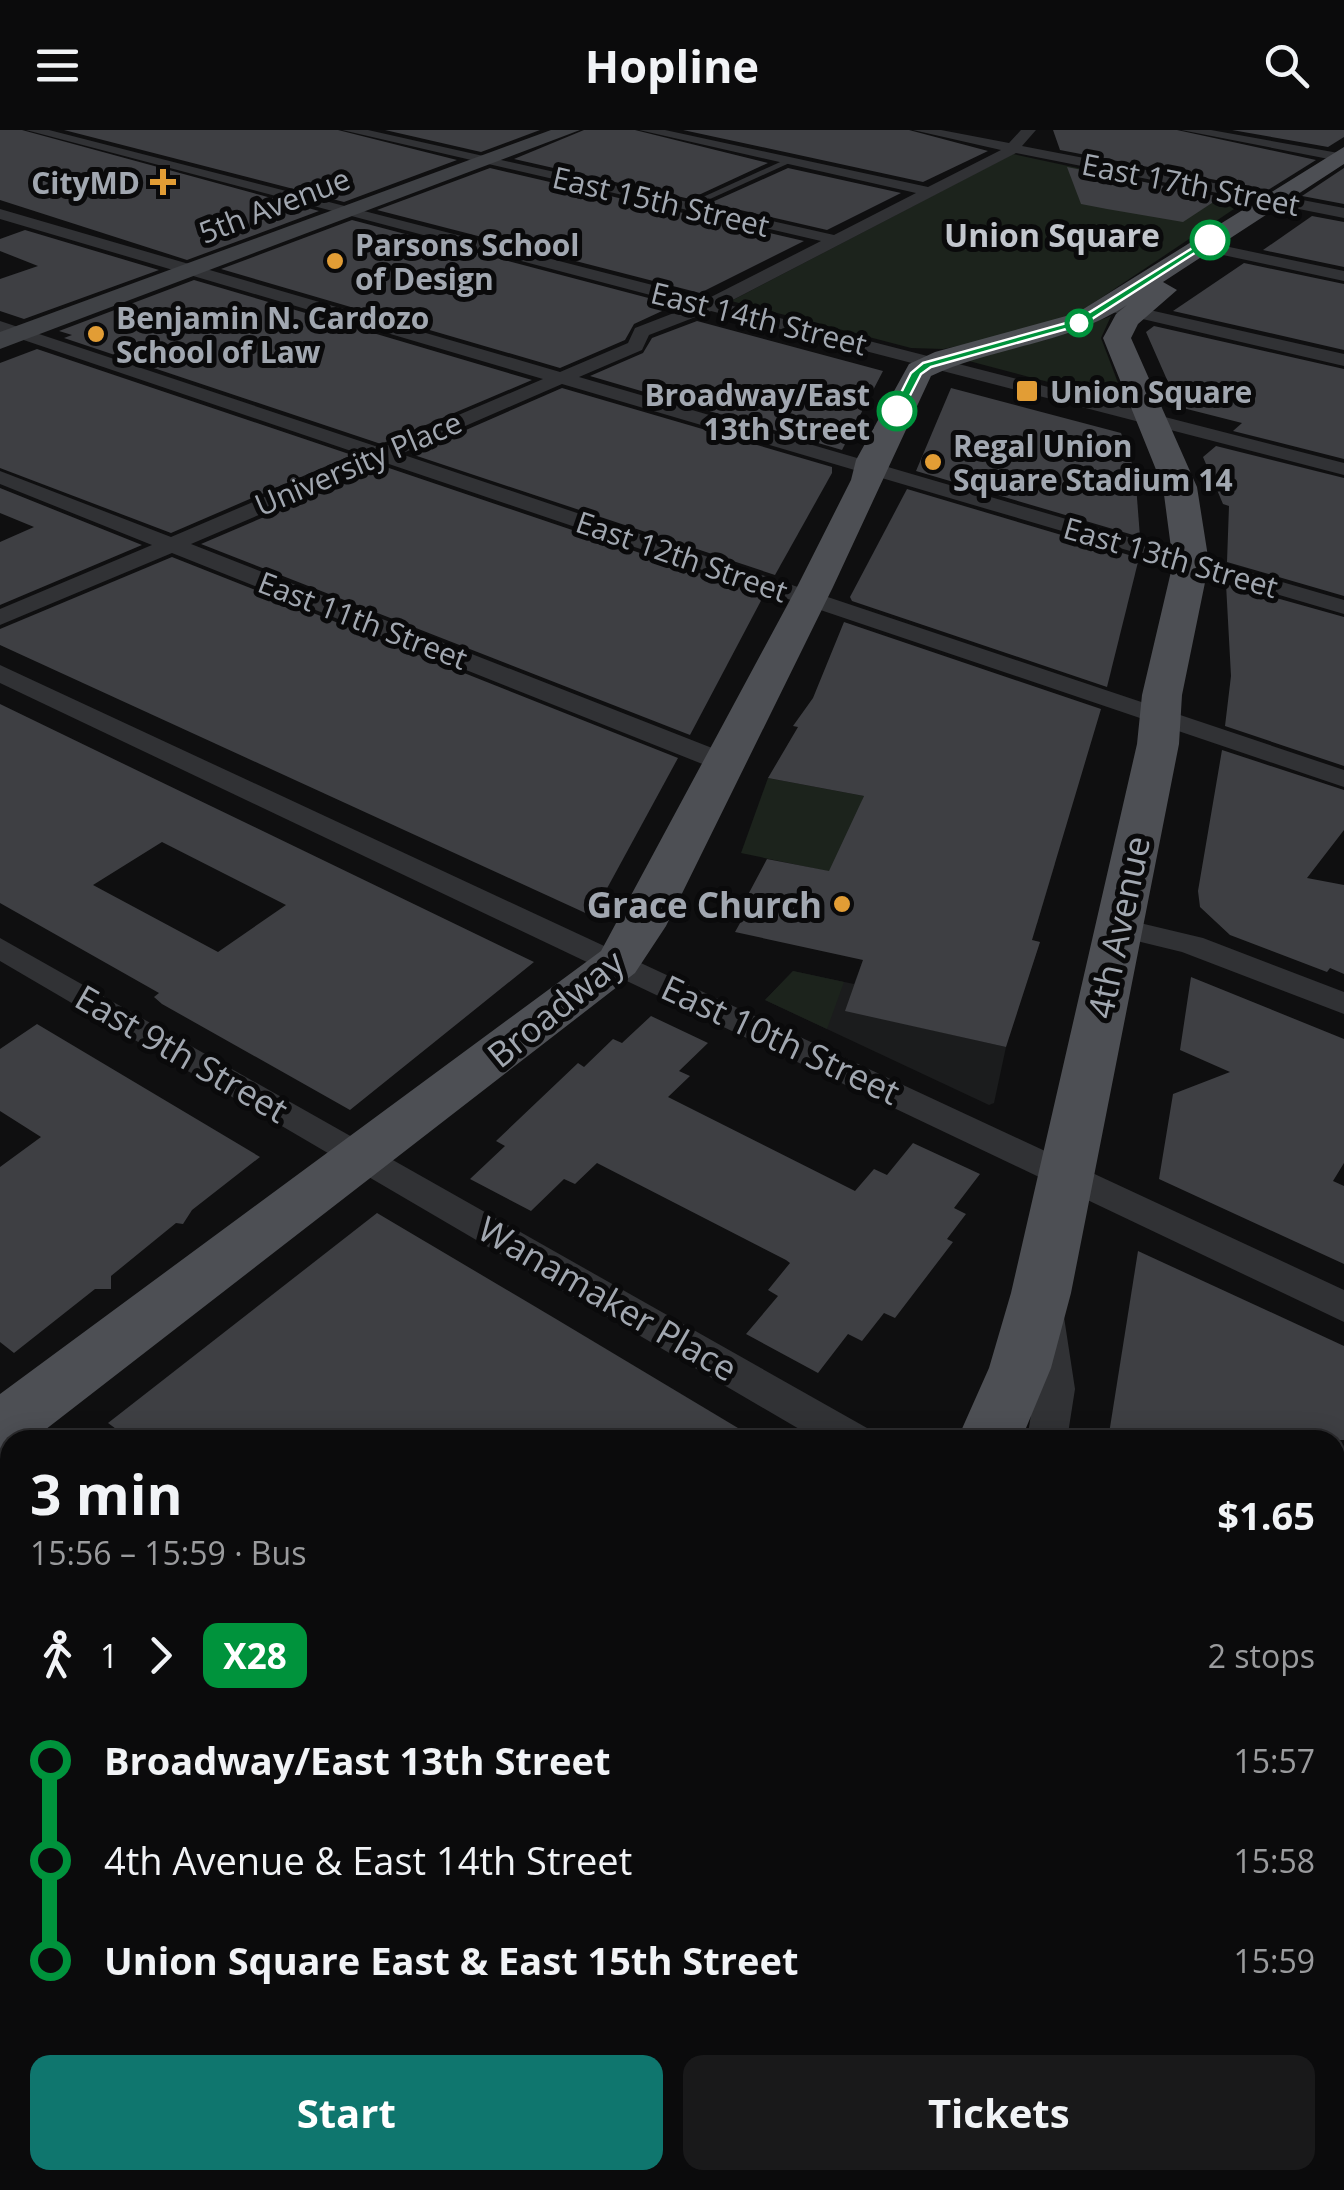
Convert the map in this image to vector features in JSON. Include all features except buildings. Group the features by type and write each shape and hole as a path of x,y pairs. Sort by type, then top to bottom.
{"main road":[{"name":"5th Avenue","path":"7,333 193,271 570,130"},
{"path":"932,363 1122,309 1343,159"},
{"name":"4th Avenue","path":"1042,1300 1191,563 1180,487 1117,342 1122,309"},
{"name":"Broadway","path":"13,1425 618,962 642,926 809,598 914,376 932,363"},
{"path":"993,1430 1009,1398 1042,1300"}],"street":[{"name":"East 14th Street","path":"33,130 1344,469"},
{"name":"East 15th Street","path":"349,130 836,240"},
{"path":"646,130 931,192"},
{"name":"East 17th Street","path":"920,130 1344,213"},
{"path":"1015,149 1029,130"},
{"path":"1188,130 1343,159"},
{"name":"University Place","path":"0,618 378,453 636,346 641,332 709,305 1015,149"},
{"name":"East 13th Street","path":"0,214 1344,607"},
{"path":"1212,249 1344,276"},
{"path":"1122,309 1344,360"},
{"name":"East 12th Street","path":"7,333 378,453 1344,779"},
{"name":"East 11th Street","path":"0,477 725,763"},
{"name":"East 10th Street","path":"0,673 1344,1306"},
{"path":"1119,927 1192,944 1344,1004"},
{"name":"East 9th Street","path":"0,948 363,1157"},
{"name":"Wanamaker Place","path":"363,1157 836,1430"},
{"name":"4th Avenue","path":"1042,1300 1055,1389 1049,1430"}],"lane":[{"path":"685,207 792,160"}],"shaded area":[{"path":"1013,154 1217,198 1234,209 1077,314 1010,335 943,349 911,348 731,301"},
{"path":"1111,316 1101,338 1123,396 1117,400 969,361 975,355 1046,340"},
{"path":"768,778 864,796 836,873 741,853"},
{"path":"997,853 1055,864 1037,924 1025,922 1021,938 1040,942 1020,1001 888,1020 1006,1047 994,1103 989,1105 765,1000 793,971 854,984 863,960"},
{"path":"793,971 844,982 827,1029 765,1000"}],"bus line":[{"name":"X28","path":"897,411 917,373 927,365 1080,322 1210,240"}],"place":[{"name":"CityMD","path":"163,182"},
{"name":"Parsons School of Design","path":"335,261"},
{"name":"Benjamin N. Cardozo School of Law","path":"96,334"},
{"name":"Union Square","path":"1027,391"},
{"name":"Broadway/East 13th Street","path":"897,411"},
{"name":"Regal Union Square Stadium 14","path":"933,462"},
{"name":"Grace Church","path":"842,904"}],"district":[{"name":"Union Square","path":"1052,234"}]}
